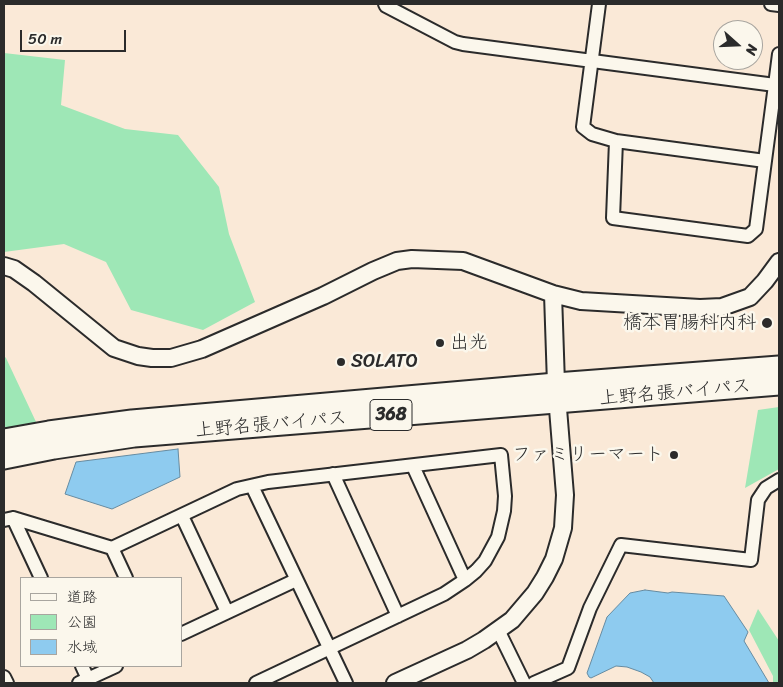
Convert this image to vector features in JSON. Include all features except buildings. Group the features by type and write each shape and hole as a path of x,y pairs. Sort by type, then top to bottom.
{"highway":[{"name":"上野名張バイパス","path":"4,458 54,448 134,436 557,393 779,367"},
{"name":"上野名張バイパス","path":"4,440 132,421 557,393 779,384"}],"street":[{"path":"385,4 455,42 775,85"},
{"path":"599,4 583,127 592,134 616,141 765,161"},
{"path":"771,4 779,5"},
{"path":"616,141 613,218 748,236 756,229 779,54"},
{"path":"4,266 14,269 34,283 114,348 138,356 171,358 202,349 323,296 396,261 412,258 463,260 553,294 581,302 700,308 722,307 750,297 779,262"},
{"path":"395,683 467,650 498,630 512,620 546,578 563,528 565,496 557,393 553,294"},
{"path":"8,519 112,548 237,490 268,482 501,455 505,496 504,511 498,537 484,561 465,580 444,594 256,683"},
{"path":"413,466 465,580"},
{"path":"332,474 398,616"},
{"path":"534,683 568,668 590,608 621,545 750,560 758,500 766,488 779,480"},
{"path":"252,486 346,683"},
{"path":"182,516 228,612"},
{"path":"8,519 40,577"},
{"path":"112,548 126,577"},
{"path":"182,634 296,580"},
{"path":"498,630 524,683"},
{"path":"82,667 84,681 114,667"},
{"path":"4,677 7,683"}],"green space":[{"path":"4,53 65,60 61,105 125,129 178,135 219,187 229,234 255,302 203,330 131,310 106,262 64,244 4,252"},
{"path":"4,356 6,358 37,424 4,430"},
{"path":"779,407 779,469 745,488 758,410"},
{"path":"758,609 779,641 779,683 773,683 773,676 749,630"}],"water":[{"path":"178,449 180,477 112,509 65,494 76,462"},
{"path":"645,590 724,596 748,632 744,641 769,683 654,683 650,677 641,672 627,667 616,666 591,678 589,677 587,673 607,617 630,593"}],"place":[{"name":"橋本胃腸科内科","path":"767,323"},
{"name":"出光","path":"440,343"},
{"name":"SOLATO","path":"341,362"},
{"name":"ファミリーマート","path":"674,455"}]}
